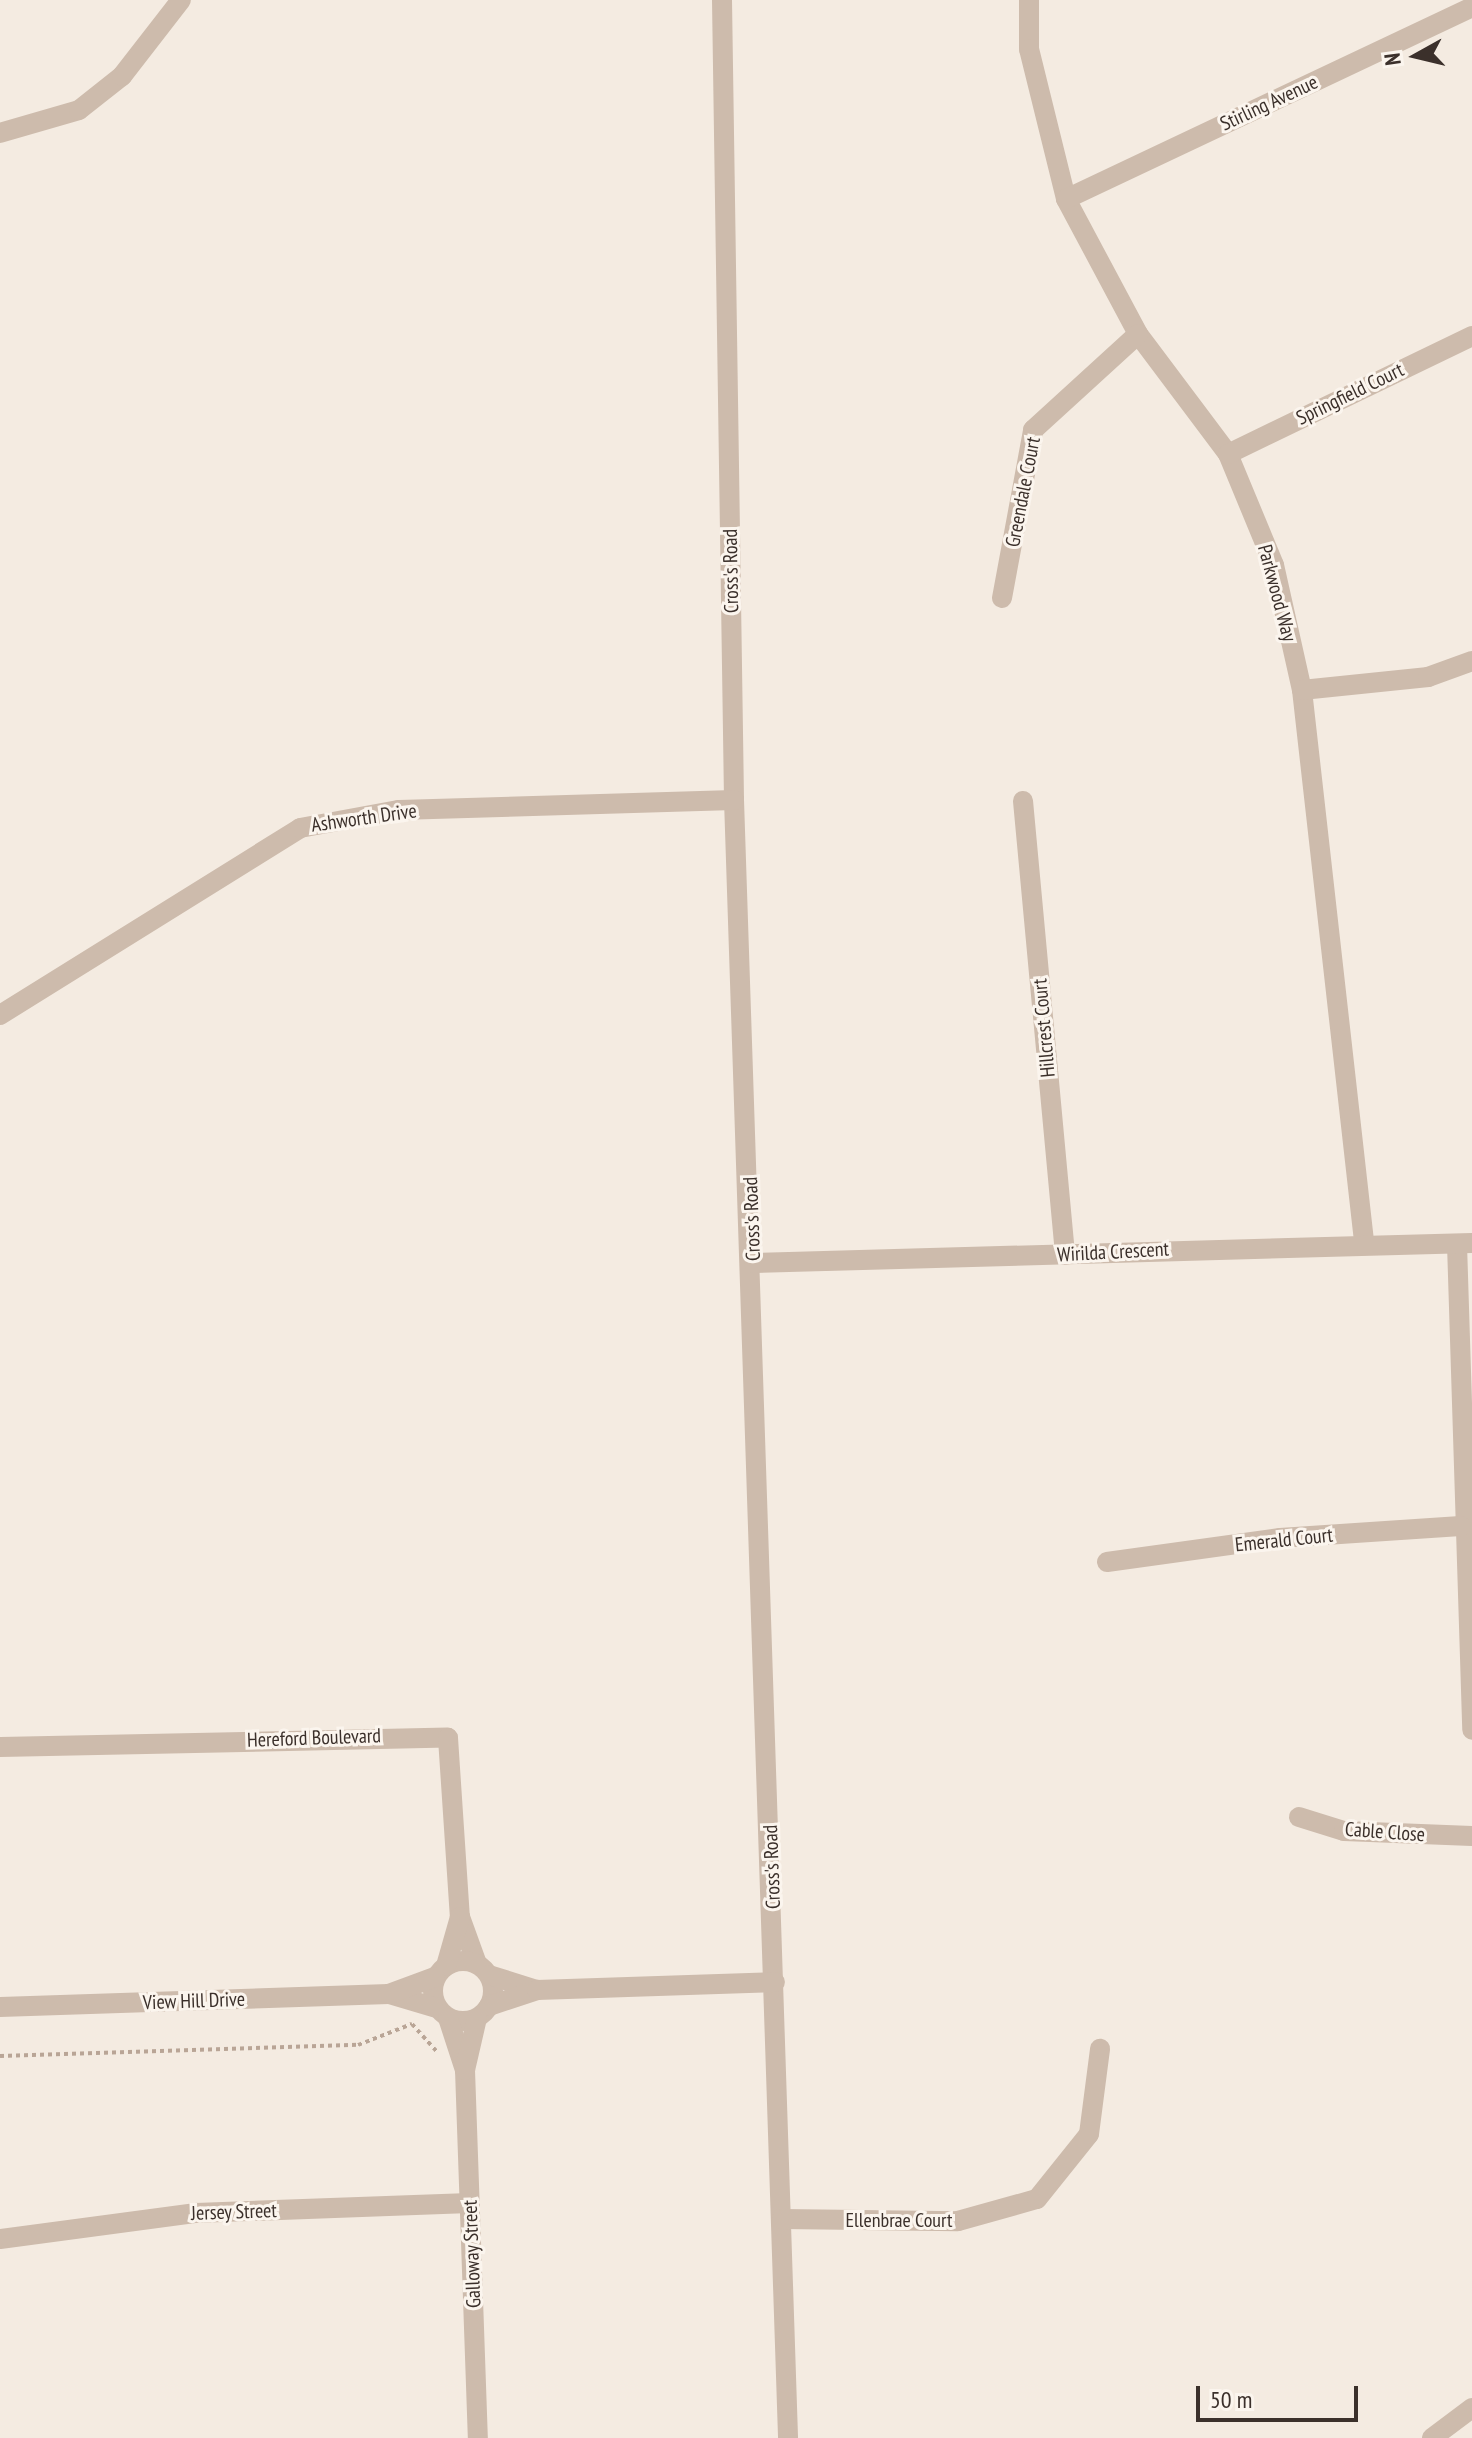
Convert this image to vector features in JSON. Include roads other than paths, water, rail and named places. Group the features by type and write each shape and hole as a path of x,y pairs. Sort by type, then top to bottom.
{"street":[{"path":"0,133 79,110 122,76 181,0"},
{"name":"Cross's Road","path":"722,0 734,800 754,1263 788,2438"},
{"name":"Parkwood Way","path":"1029,0 1029,49 1066,199 1138,334 1228,454 1274,565 1302,690 1364,1241"},
{"name":"Stirling Avenue","path":"1066,199 1472,7"},
{"name":"Greendale Court","path":"1002,598 1033,430 1138,334"},
{"name":"Springfield Court","path":"1228,454 1472,336"},
{"path":"1302,690 1428,677 1472,661"},
{"name":"Ashworth Drive","path":"0,1015 300,828 399,810 734,800"},
{"name":"Hillcrest Court","path":"1023,801 1065,1255"},
{"name":"Wirilda Crescent","path":"754,1263 1065,1255 1364,1241 1464,1243"},
{"path":"1464,1243 1461,1526 1468,1577 1472,1730"},
{"name":"Emerald Court","path":"1107,1562 1280,1538 1461,1526"},
{"name":"Hereford Boulevard","path":"0,1747 448,1738 460,1917 483,1970 483,2012"},
{"name":"Cable Close","path":"1299,1817 1344,1831 1472,1836"},
{"name":"Hereford Boulevard","path":"442,2013 440,1972 460,1917"},
{"path":"483,1970 537,1990"},
{"name":"View Hill Drive","path":"0,2007 389,1994 440,1972 483,1970"},
{"path":"483,2012 537,1990 775,1982"},
{"name":"View Hill Drive","path":"389,1994 442,2013 483,2012"},
{"name":"Galloway Street","path":"478,2438 465,2070 483,2012"},
{"name":"Galloway Street","path":"442,2013 465,2070"},
{"name":"Ellenbrae Court","path":"782,2219 958,2221 1037,2199 1089,2134 1100,2049"},
{"name":"Jersey Street","path":"0,2239 196,2213 470,2203"},
{"path":"1432,2438 1472,2408"}]}
